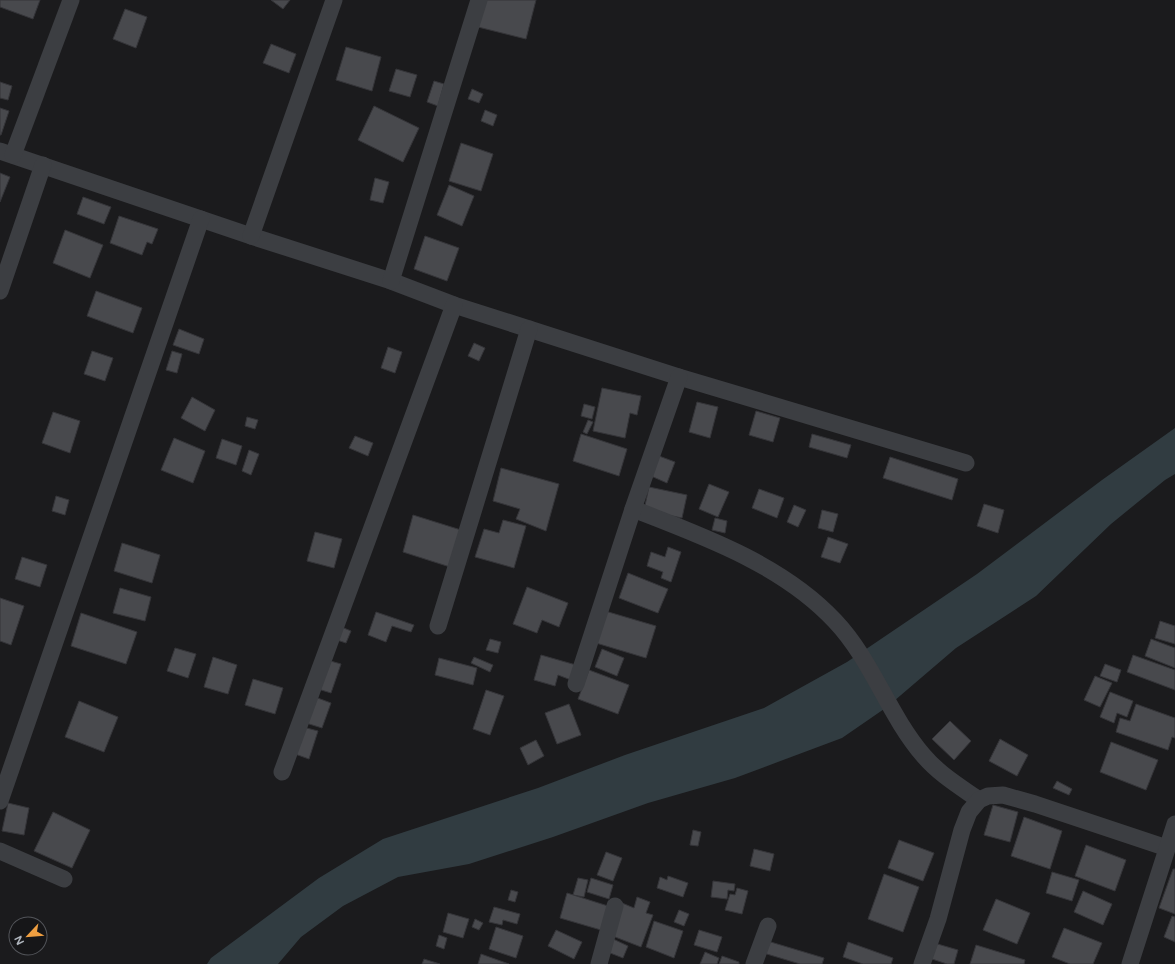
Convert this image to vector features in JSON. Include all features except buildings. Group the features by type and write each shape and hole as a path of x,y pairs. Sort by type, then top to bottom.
{"street":[{"path":"71,0 6,153 251,236 391,281 454,305 679,376 966,463"},
{"path":"251,236 334,0"},
{"path":"391,281 479,0"},
{"path":"0,291 42,165"},
{"path":"0,801 201,219"},
{"path":"282,772 454,305"},
{"path":"438,626 529,329"},
{"path":"576,684 633,509 679,376"},
{"path":"633,509 686,529 744,555 795,586 835,621 854,646 909,736 923,755 941,774 979,800"},
{"path":"922,964 938,919 962,830 969,812 979,800 988,796 1003,795 1035,804 1167,848"},
{"path":"1130,964 1175,824"},
{"path":"0,851 64,879"},
{"path":"599,964 615,906"},
{"path":"754,964 768,926"}],"shaded area":[{"path":"1175,428 1175,474 1165,480 1111,524 1036,596 956,648 887,707 842,738 735,778 648,803 553,837 469,864 398,877 343,906 301,937 278,964 207,964 211,958 319,878 383,839 538,788 625,755 764,708 847,662 977,574 1102,480"}]}
